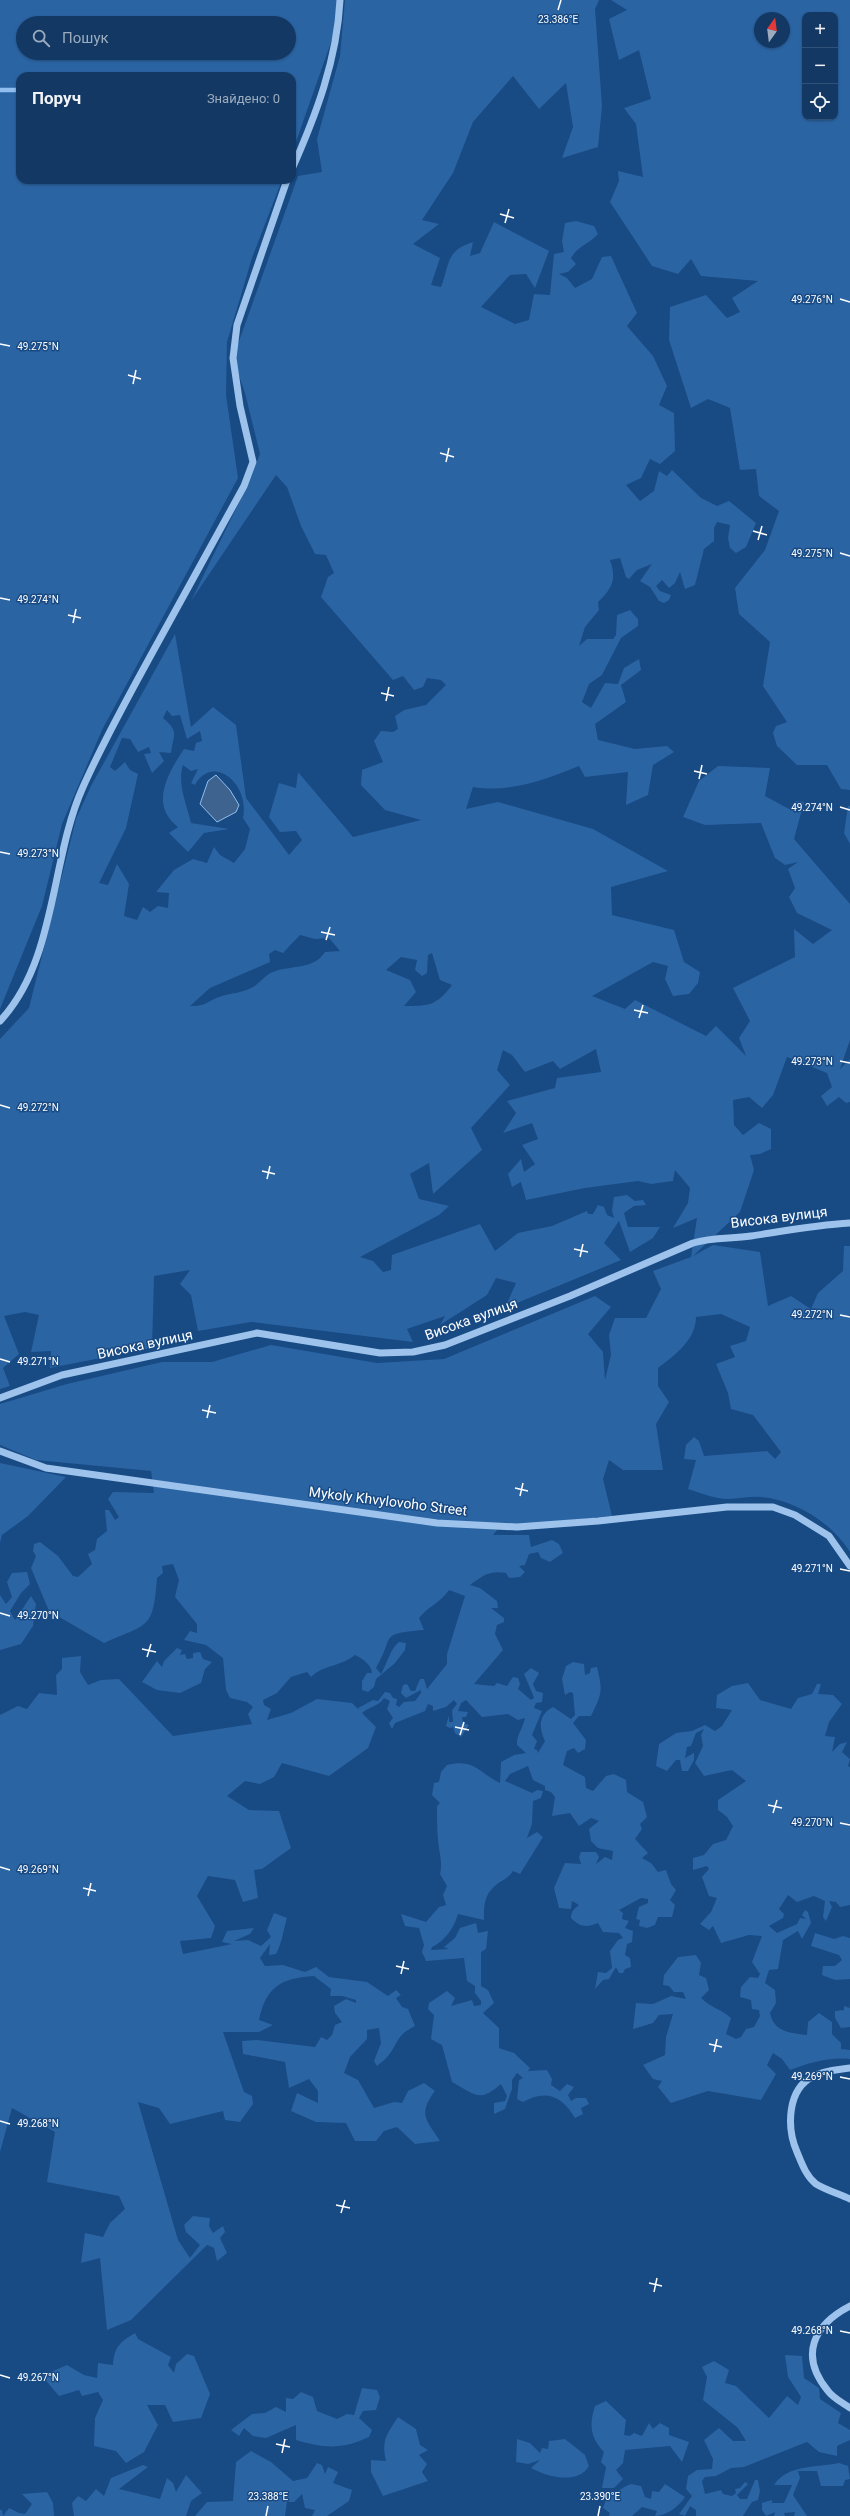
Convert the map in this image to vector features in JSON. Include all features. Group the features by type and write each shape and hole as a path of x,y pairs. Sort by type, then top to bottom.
{"street":[{"path":"296,160 318,108 338,28 340,0"},
{"path":"0,1021 8,1012 24,985 37,954 68,824 83,787 108,734 244,486 253,462 240,406 233,358 237,325 286,184"},
{"name":"Висока вулиця","path":"0,1398 62,1375 257,1333 380,1353 413,1352 445,1345 570,1296 693,1243 712,1237 750,1236 806,1226 850,1223"},
{"name":"Mykoly Khvylovoho Street","path":"0,1451 46,1468 437,1523 517,1527 598,1521 727,1507 773,1507 795,1515 829,1536 850,1566"},
{"path":"850,2068 832,2070 813,2076 802,2086 794,2096 790,2128 792,2140 806,2172 816,2184 850,2199"},
{"path":"850,2306 826,2322 817,2334 811,2353 815,2372 828,2392 850,2408"}],"shaded area":[{"path":"0,0 337,0 335,31 296,142 296,72 16,72 16,184 280,184 252,258 227,342 226,395 238,478 102,730 62,824 42,906 0,1009"},
{"path":"345,0 599,0 595,9 602,106 598,147 562,158 573,127 566,83 539,109 513,76 473,122 453,173 422,220 439,224 413,244 440,258 431,285 441,287 453,254 457,250 473,242 470,256 480,253 494,222 549,251 535,288 526,274 510,275 481,307 515,324 529,320 534,294 550,295 554,254 564,252 562,241 565,223 576,221 594,226 598,234 580,248 571,258 576,264 568,272 559,274 567,278 575,288 592,279 602,257 611,256 637,313 627,326 653,356 667,386 659,405 674,413 675,451 660,464 650,459 641,478 626,485 640,501 654,491 659,471 667,476 672,470 701,498 717,506 729,501 756,523 746,547 736,553 730,548 728,538 730,525 717,522 714,528 714,541 704,549 695,585 685,589 680,572 675,583 669,588 662,580 656,586 660,591 671,595 669,600 664,603 659,601 650,587 640,581 652,564 637,570 629,579 626,577 620,558 610,560 613,573 612,583 607,593 598,602 599,610 585,627 579,646 587,639 613,639 616,635 617,615 630,610 638,619 638,626 621,638 602,675 589,684 582,702 591,708 605,683 618,684 624,668 639,659 641,670 621,685 626,702 595,724 598,740 635,749 667,746 674,752 653,765 648,795 626,805 628,772 585,777 579,766 553,776 514,787 473,787 466,809 498,802 593,829 668,871 611,887 612,915 674,930 684,962 700,972 698,983 689,994 673,996 665,979 668,966 653,962 592,996 625,1009 635,1000 706,1036 716,1026 746,1056 739,1038 750,1021 733,988 795,957 794,929 813,944 832,930 797,913 789,897 795,888 788,869 798,862 785,865 775,858 761,823 705,825 683,817 699,781 718,766 770,768 765,796 791,810 796,801 804,802 794,839 850,904 850,1040 840,1069 850,1059 850,1102 846,1103 839,1097 827,1106 821,1096 832,1087 827,1073 787,1057 773,1095 762,1108 749,1097 733,1100 734,1125 743,1135 759,1123 771,1129 771,1149 760,1154 750,1155 754,1170 740,1212 693,1256 713,1245 760,1252 768,1306 791,1296 811,1309 818,1293 843,1271 844,1246 850,1246 850,1314 848,1318 850,1317 850,1552 842,1541 823,1523 812,1515 787,1503 761,1497 723,1499 688,1489 696,1460 684,1459 686,1445 694,1437 699,1441 704,1456 767,1451 775,1459 781,1452 753,1415 731,1409 728,1393 716,1364 735,1357 730,1346 746,1341 750,1327 721,1314 696,1317 695,1325 688,1340 671,1358 658,1368 658,1386 669,1402 656,1424 663,1470 623,1470 609,1460 603,1479 612,1516 518,1525 503,1523 493,1535 529,1535 531,1547 552,1540 559,1544 563,1553 550,1562 541,1558 538,1552 529,1554 525,1565 519,1566 525,1572 520,1577 509,1578 506,1573 495,1572 482,1576 470,1585 480,1588 497,1601 498,1608 491,1608 504,1618 504,1622 497,1625 495,1634 503,1650 474,1684 494,1686 497,1683 507,1686 513,1677 518,1678 520,1684 518,1689 531,1700 534,1698 524,1674 531,1668 539,1673 533,1684 536,1691 543,1693 542,1702 536,1703 534,1708 542,1711 532,1735 537,1741 534,1749 537,1750 538,1753 545,1741 541,1731 541,1721 545,1713 553,1707 571,1719 575,1715 573,1693 570,1692 565,1695 562,1679 566,1666 573,1662 584,1664 585,1675 590,1673 591,1668 597,1667 601,1687 599,1697 591,1716 579,1716 573,1723 586,1740 585,1749 578,1753 574,1748 567,1751 563,1765 585,1777 586,1788 593,1791 606,1776 614,1774 626,1780 627,1792 643,1802 647,1817 640,1824 642,1829 635,1839 648,1853 642,1858 651,1863 658,1872 666,1870 671,1884 676,1890 670,1900 675,1905 672,1917 658,1917 655,1925 647,1928 639,1926 640,1920 636,1919 639,1907 648,1903 648,1899 641,1898 619,1910 623,1913 622,1919 629,1921 625,1928 633,1931 632,1942 627,1944 625,1955 630,1958 631,1967 625,1969 623,1973 619,1973 616,1967 609,1979 603,1980 595,1989 598,1972 606,1973 612,1968 610,1951 618,1940 623,1938 619,1933 603,1932 598,1923 590,1926 583,1926 577,1923 571,1918 571,1916 573,1910 579,1905 572,1901 571,1909 559,1908 554,1888 565,1863 581,1864 579,1857 581,1852 596,1852 599,1857 596,1864 605,1857 612,1860 613,1851 598,1848 591,1841 589,1829 599,1821 591,1818 579,1826 570,1813 552,1816 555,1797 551,1792 545,1790 545,1786 533,1780 528,1766 510,1774 505,1781 532,1793 537,1790 543,1791 541,1798 533,1801 532,1824 527,1838 537,1832 543,1837 520,1874 513,1871 489,1893 485,1905 484,1920 458,1914 454,1924 445,1938 432,1947 431,1950 449,1949 444,1947 455,1938 460,1928 476,1923 478,1933 488,1931 486,1949 481,1952 481,1986 488,1990 494,2003 483,2013 499,2028 499,2048 514,2053 530,2068 528,2071 547,2070 552,2079 551,2085 560,2091 567,2084 574,2087 568,2095 571,2101 576,2098 586,2098 589,2104 581,2108 583,2114 575,2118 565,2104 553,2097 539,2096 523,2102 517,2099 519,2080 523,2078 517,2073 512,2080 512,2089 505,2109 494,2114 494,2103 505,2101 507,2096 501,2084 487,2094 477,2095 452,2082 442,2045 431,2039 434,2015 428,2009 429,2003 447,1991 455,1998 451,2006 472,2000 474,2006 481,2005 481,2001 475,1993 475,1986 467,1981 464,1958 426,1961 422,1952 424,1945 419,1928 405,1926 401,1914 426,1922 439,1907 446,1905 443,1895 447,1886 440,1874 441,1861 438,1845 437,1806 440,1803 432,1795 434,1783 439,1782 441,1772 447,1765 464,1763 471,1765 500,1783 501,1762 514,1755 526,1753 517,1745 525,1718 518,1720 508,1714 482,1717 466,1700 461,1703 458,1711 468,1712 466,1717 462,1717 463,1723 469,1725 461,1737 455,1733 453,1727 450,1728 446,1726 449,1715 449,1722 453,1722 452,1710 457,1704 454,1700 446,1707 433,1711 433,1706 428,1704 425,1711 395,1723 392,1729 389,1723 393,1718 387,1709 390,1701 384,1698 382,1701 362,1713 376,1727 368,1748 329,1776 282,1763 274,1777 260,1784 245,1781 227,1796 249,1810 279,1811 291,1848 262,1869 254,1870 258,1898 243,1902 235,1880 208,1876 197,1896 215,1926 211,1938 180,1941 183,1954 232,1944 222,1942 227,1931 254,1928 250,1934 234,1941 248,1940 261,1946 271,1937 267,1930 274,1913 287,1918 276,1954 269,1955 270,1944 260,1958 265,1966 283,1965 305,1972 316,1967 329,1977 367,1982 388,1996 396,1990 401,1995 396,1998 402,2007 408,2009 415,2026 403,2034 388,2056 377,2066 374,2061 381,2043 379,2028 367,2030 367,2039 350,2057 344,2073 358,2080 374,2108 394,2102 402,2103 408,2091 424,2083 435,2091 426,2106 425,2112 428,2122 440,2141 415,2144 397,2127 384,2131 376,2141 355,2141 346,2123 316,2122 291,2111 297,2093 318,2103 318,2091 309,2079 289,2088 285,2062 243,2054 242,2041 257,2040 315,2047 321,2037 327,2040 332,2035 335,2025 342,2022 335,2013 334,2006 346,1999 356,2003 356,2000 342,1996 330,1996 331,1989 314,1976 284,1982 271,1992 262,2008 259,2020 273,2025 259,2032 223,2032 244,2092 252,2096 253,2104 240,2122 225,2120 223,2111 170,2124 159,2108 138,2102 178,2240 190,2258 200,2245 186,2232 184,2225 193,2216 210,2218 209,2226 213,2233 223,2226 225,2232 220,2238 227,2253 217,2261 214,2248 207,2245 131,2320 107,2330 100,2258 81,2263 85,2233 103,2237 110,2223 125,2209 119,2196 47,2182 55,2132 12,2108 0,2152 0,1715 18,1706 27,1709 39,1693 57,1695 56,1675 62,1669 62,1658 81,1656 80,1672 88,1685 101,1680 119,1679 173,1736 252,1724 248,1714 253,1707 247,1702 230,1698 226,1690 223,1658 206,1645 184,1640 190,1631 197,1633 197,1624 175,1597 179,1580 173,1564 162,1566 163,1573 157,1578 153,1607 146,1622 131,1632 104,1643 49,1611 31,1568 36,1556 33,1551 34,1544 40,1542 58,1556 73,1576 78,1577 92,1564 88,1554 95,1550 97,1539 107,1531 105,1510 109,1510 115,1520 119,1517 108,1499 113,1492 154,1493 151,1471 36,1460 0,1445 0,1404 67,1384 162,1362 212,1362 271,1345 377,1363 444,1359 595,1296 611,1307 588,1334 603,1352 605,1380 611,1355 609,1335 615,1318 646,1318 661,1289 653,1271 691,1257 697,1218 673,1228 688,1203 690,1188 675,1170 673,1181 651,1184 638,1181 585,1188 526,1200 521,1182 512,1187 508,1174 521,1159 524,1172 535,1164 522,1145 538,1139 532,1123 503,1133 516,1113 507,1101 555,1088 557,1078 601,1072 596,1049 560,1069 553,1061 525,1072 512,1055 503,1050 497,1070 510,1085 471,1128 482,1150 433,1194 429,1163 410,1174 419,1199 449,1206 439,1215 360,1257 373,1261 383,1272 391,1270 392,1255 480,1224 495,1251 518,1233 552,1226 587,1211 588,1214 593,1214 598,1205 604,1207 607,1215 614,1218 612,1211 614,1197 627,1195 635,1201 643,1200 646,1205 634,1206 624,1213 628,1227 660,1227 653,1238 630,1252 619,1221 604,1243 621,1260 505,1308 516,1283 496,1278 487,1295 440,1325 445,1316 407,1329 413,1342 251,1322 198,1331 191,1295 180,1284 190,1270 154,1276 152,1348 50,1368 51,1351 31,1352 39,1315 25,1312 4,1316 19,1354 3,1368 10,1386 0,1389 0,1039 29,1008 76,819 91,786 175,634 191,727 213,707 236,725 246,798 289,855 302,840 296,831 280,832 269,817 279,783 296,788 298,772 353,837 421,820 385,810 361,785 362,770 383,762 374,741 381,731 393,732 398,729 395,716 404,710 426,705 446,685 441,680 427,678 423,687 414,690 403,676 393,680 321,597 328,577 334,573 326,555 315,554 301,526 287,487 276,475 191,601 250,480 260,454 245,393 233,358 298,176 322,172 317,139 340,56","holes":["167,710 172,716 180,715 187,739 200,731 202,741 196,743 194,751 184,749 167,778 163,799 164,809 169,818 178,827 169,833 188,852 204,833 229,829 191,823 183,794 181,780 183,765 191,771 198,769 191,783 195,785 203,776 211,772 220,772 236,784 241,794 244,806 243,818 250,829 245,849 234,863 220,855 214,847 207,863 193,859 174,870 156,892 169,893 168,908 158,906 150,912 143,907 137,920 124,916 129,884 117,864 108,885 99,883 126,828 138,774 130,770 125,762 115,771 110,767 122,738 130,739 138,752 149,747 151,753 144,754 152,773 164,761 159,752 171,753 174,730 163,718","300,935 315,939 329,938 340,951 325,952 315,962 273,972 253,987 244,991 222,996 200,1005 190,1006 210,988 270,962 269,954 275,950 283,953","432,953 440,980 452,985 436,1001 420,1006 404,1006 416,992 410,980 386,970 401,957 417,960 415,970 422,976 427,973 428,955","449,1590 465,1596 447,1654 447,1664 427,1689 424,1679 420,1679 415,1691 411,1691 407,1684 403,1685 401,1693 406,1698 421,1690 421,1693 415,1701 404,1702 399,1707 396,1705 397,1699 393,1698 390,1693 385,1692 378,1701 373,1700 358,1708 359,1710 352,1703 317,1699 291,1713 267,1720 271,1709 264,1705 263,1700 277,1693 291,1677 307,1672 311,1677 321,1670 350,1659 355,1655 361,1658 370,1667 372,1673 367,1673 362,1681 362,1690 368,1692 374,1687 376,1679 395,1663 405,1650 406,1643 399,1642 391,1653 381,1674 376,1668 390,1638 399,1633 424,1630 419,1618 438,1602"]},
{"path":"611,0 850,0 850,790 841,789 827,765 797,765 777,746 773,733 776,726 787,722 763,686 770,642 739,614 735,588 765,550 779,511 759,496 756,469 740,470 730,408 708,399 691,408 669,340 670,307 706,295 727,318 740,312 732,298 758,281 701,276 691,259 678,274 652,266 610,202 619,181 618,171 643,177 636,124 624,108 651,99 639,50 619,60 609,19 627,10"},
{"path":"216,775 230,790 239,805 236,812 217,822 200,804 208,781"},
{"path":"848,806 850,806 850,844 844,833"},
{"path":"0,1463 66,1477 28,1516 2,1535 0,1543"},
{"path":"27,1572 30,1584 21,1593 10,1611 15,1620 31,1596 36,1604 33,1626 21,1644 0,1650 0,1595 6,1604 12,1597 7,1582 12,1573"},
{"path":"177,1648 182,1650 180,1655 185,1654 187,1659 193,1658 193,1653 200,1652 203,1659 212,1662 205,1669 201,1683 180,1693 157,1690 142,1682 157,1661 162,1667 164,1661"},
{"path":"748,1683 760,1700 791,1709 798,1698 812,1694 817,1684 821,1684 818,1694 833,1695 842,1704 829,1722 825,1736 835,1737 832,1752 840,1744 847,1742 842,1752 850,1759 848,1766 850,1767 850,1905 840,1907 836,1902 829,1901 832,1907 826,1921 823,1917 825,1901 814,1896 797,1902 788,1895 779,1909 784,1914 783,1918 769,1926 777,1933 797,1924 800,1918 806,1919 802,1915 805,1910 808,1912 811,1923 802,1939 798,1931 783,1940 778,1969 769,1970 765,1983 775,1990 776,2003 770,2013 775,2024 779,2028 789,2032 807,2035 808,2022 819,2013 832,2022 832,2034 841,2043 841,2049 850,2050 850,2059 827,2060 790,2070 782,2059 773,2053 767,2065 776,2074 761,2100 708,2091 671,2103 658,2087 662,2081 653,2079 643,2065 665,2055 666,2037 673,2014 659,2015 653,2023 633,2029 636,2003 653,2004 671,1996 686,1999 683,1992 674,1992 669,1986 663,1985 664,1975 678,1957 696,1955 701,1963 699,1975 706,1978 709,1990 701,1998 731,2018 726,2034 736,2039 741,2037 746,2029 754,2027 760,2016 759,2010 752,2009 751,2000 740,1997 741,1987 750,1977 758,1978 760,1974 752,1962 762,1936 749,1935 721,1943 713,1926 709,1930 700,1924 711,1912 717,1898 709,1896 702,1877 709,1869 707,1866 693,1870 693,1858 704,1855 713,1844 726,1840 733,1826 727,1817 718,1810 718,1800 746,1781 732,1770 704,1776 695,1763 703,1746 701,1735 704,1729 696,1733 691,1746 687,1747 685,1758 694,1753 694,1760 688,1771 682,1771 680,1760 676,1760 667,1771 656,1766 659,1744 676,1733 692,1731 705,1725 715,1731 722,1726 732,1710 716,1708 717,1695 732,1686"},
{"path":"815,1933 834,1939 843,1936 850,1938 850,1979 835,1980 822,1975 823,1966 835,1966 842,1960 839,1955 811,1946"},
{"path":"844,2006 850,2008 850,2027 841,2028 835,2018 835,2011 844,2010"},
{"path":"135,2333 138,2339 171,2357 168,2365 174,2373 176,2364 187,2354 194,2356 210,2394 201,2418 173,2422 165,2405 147,2405 158,2425 144,2452 126,2463 116,2451 94,2446 95,2418 103,2400 98,2392 82,2396 79,2390 59,2396 42,2376 67,2365 84,2375 97,2378 98,2363 113,2365 116,2349 125,2339"},
{"path":"785,2355 802,2356 804,2378 819,2388 820,2399 841,2413 838,2423 850,2430 850,2440 837,2446 837,2456 819,2452 807,2442 744,2467 731,2468 716,2476 705,2477 702,2481 705,2494 721,2490 723,2494 732,2496 736,2493 735,2489 740,2488 745,2482 748,2484 737,2495 740,2499 747,2499 755,2480 758,2480 760,2491 758,2500 752,2502 743,2516 696,2516 696,2510 690,2506 685,2516 679,2514 692,2496 686,2489 688,2476 697,2470 712,2469 713,2459 704,2440 719,2428 733,2441 746,2441 738,2428 703,2400 707,2377 702,2367 714,2361 729,2370 725,2383 736,2386 769,2418 787,2396 798,2405 801,2397 788,2377"},
{"path":"362,2388 377,2390 380,2397 376,2410 363,2411 359,2418 372,2430 369,2437 350,2444 341,2446 324,2446 296,2440 296,2425 266,2438 253,2436 244,2428 239,2436 231,2430 252,2414 265,2413 276,2407 286,2412 286,2398 293,2399 301,2392 313,2397 317,2411 337,2419 347,2414 354,2415"},
{"path":"606,2401 626,2420 624,2435 630,2436 634,2433 642,2436 649,2423 653,2429 660,2423 669,2428 669,2435 689,2442 682,2462 670,2446 625,2450 623,2463 616,2470 623,2479 614,2488 602,2488 606,2467 601,2462 604,2452 599,2447 593,2436 592,2419 595,2406"},
{"path":"398,2417 416,2429 420,2445 428,2450 419,2455 427,2464 422,2472 428,2481 383,2496 371,2472 371,2460 386,2461 384,2448 386,2438"},
{"path":"517,2439 530,2443 540,2453 542,2448 548,2449 549,2441 565,2439 585,2455 589,2466 578,2476 562,2478 545,2474 531,2468 540,2460 528,2464 516,2462"},
{"path":"251,2451 271,2462 293,2481 307,2478 317,2463 322,2465 325,2474 328,2467 338,2472 333,2483 352,2490 349,2501 327,2516 312,2516 315,2510 305,2508 302,2494 294,2502 287,2502 285,2516 195,2516 207,2502 233,2501 236,2462"},
{"path":"839,2463 848,2466 850,2479 845,2480 843,2486 821,2486 817,2471 798,2471 800,2478 793,2495 807,2516 794,2516 795,2512 784,2513 785,2516 774,2516 775,2512 766,2516 762,2510 762,2503 772,2500 772,2503 784,2503 792,2485 774,2485 787,2473 803,2468"},
{"path":"143,2465 148,2467 119,2489 160,2499 167,2478 173,2483 176,2492 186,2475 202,2493 191,2501 186,2516 74,2516 72,2503 78,2496 86,2501 96,2489 104,2496 111,2478"},
{"path":"631,2484 641,2486 645,2497 651,2499 652,2491 659,2492 665,2484 685,2497 672,2510 659,2516 655,2516 657,2511 642,2507 632,2516 609,2516 610,2513 603,2508 607,2497"},
{"path":"47,2492 53,2503 54,2516 3,2516 9,2508 25,2514 32,2504 22,2494"},
{"path":"0,2510 2,2510 3,2516 0,2516"}],"waterway":[{"path":"0,90 16,90"}]}
